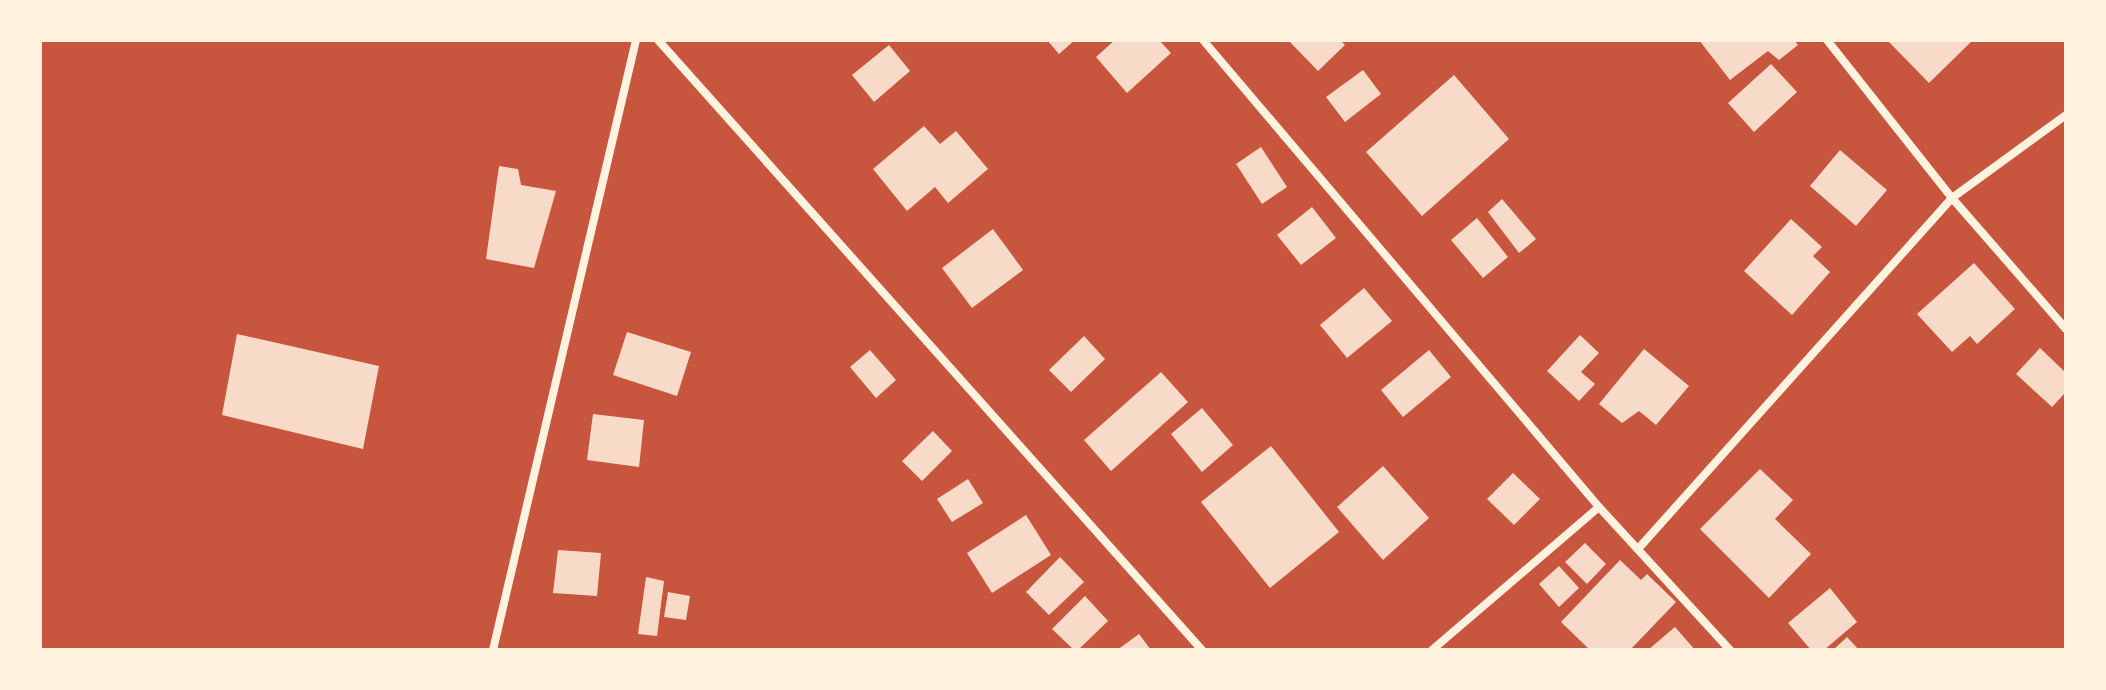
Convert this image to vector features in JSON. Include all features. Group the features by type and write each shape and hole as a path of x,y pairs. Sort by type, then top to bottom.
{"street":[{"path":"493,650 636,40"},
{"path":"658,40 1202,650"},
{"path":"1203,40 1599,507 1730,650"},
{"path":"1827,40 1952,198 2066,329"},
{"path":"1638,549 1952,198 2066,115"},
{"path":"1432,650 1599,507"}],"building":[{"path":"1047,40 1075,40 1059,54"},
{"path":"1115,40 1159,40 1171,53 1127,93 1096,57"},
{"path":"1288,40 1340,40 1345,45 1318,71"},
{"path":"1699,40 1794,40 1798,45 1779,60 1768,51 1730,80"},
{"path":"1887,40 1973,40 1929,83"},
{"path":"889,45 910,71 874,102 852,75"},
{"path":"1771,64 1797,92 1754,132 1728,103"},
{"path":"1363,70 1381,94 1345,122 1326,97"},
{"path":"1454,75 1509,139 1422,216 1366,152"},
{"path":"924,126 940,144 956,131 988,169 948,203 935,187 907,211 873,169"},
{"path":"1261,147 1287,187 1262,204 1236,164"},
{"path":"1840,150 1887,190 1856,226 1810,186"},
{"path":"499,166 518,169 521,185 556,191 534,268 486,259"},
{"path":"1502,199 1536,239 1519,253 1488,212"},
{"path":"1312,207 1336,238 1301,265 1277,235"},
{"path":"1477,218 1508,257 1483,278 1451,240"},
{"path":"1791,219 1822,247 1813,256 1830,272 1792,315 1744,271"},
{"path":"993,229 1023,270 972,308 942,268"},
{"path":"1974,263 2015,309 1977,344 1970,336 1952,352 1917,314"},
{"path":"1364,288 1392,321 1347,358 1320,325"},
{"path":"627,332 691,352 677,396 613,375"},
{"path":"237,334 379,366 363,449 222,415"},
{"path":"1580,335 1599,353 1581,372 1595,384 1579,401 1547,371"},
{"path":"1084,336 1105,359 1071,392 1049,370"},
{"path":"2040,348 2066,373 2066,392 2052,407 2016,374"},
{"path":"1644,349 1689,386 1656,425 1639,411 1622,423 1599,404"},
{"path":"870,350 896,380 876,398 850,367"},
{"path":"1429,350 1451,377 1403,417 1381,390"},
{"path":"1161,372 1188,402 1111,471 1084,440"},
{"path":"1202,408 1233,445 1202,472 1171,434"},
{"path":"593,414 644,420 639,467 587,460"},
{"path":"933,431 952,451 922,481 902,461"},
{"path":"1271,446 1339,532 1270,588 1201,502"},
{"path":"1383,466 1429,518 1383,560 1337,507"},
{"path":"1760,469 1793,500 1775,519 1811,554 1769,598 1700,529"},
{"path":"1513,473 1540,499 1514,525 1487,499"},
{"path":"968,479 983,503 952,522 937,499"},
{"path":"1026,515 1051,555 992,593 967,553"},
{"path":"1585,543 1606,564 1587,584 1565,562"},
{"path":"558,550 601,553 597,596 553,593"},
{"path":"1060,557 1084,582 1049,615 1026,592"},
{"path":"1620,560 1641,580 1647,574 1676,602 1630,650 1590,650 1561,622"},
{"path":"1559,566 1579,588 1559,607 1539,584"},
{"path":"646,577 664,581 657,636 638,634"},
{"path":"1830,588 1857,622 1824,650 1811,650 1788,623"},
{"path":"668,592 690,596 686,620 664,617"},
{"path":"1085,596 1108,621 1078,650 1074,650 1052,629"},
{"path":"1675,627 1695,650 1648,650"},
{"path":"1139,634 1151,650 1117,650"},
{"path":"1847,637 1859,650 1833,650"}]}
